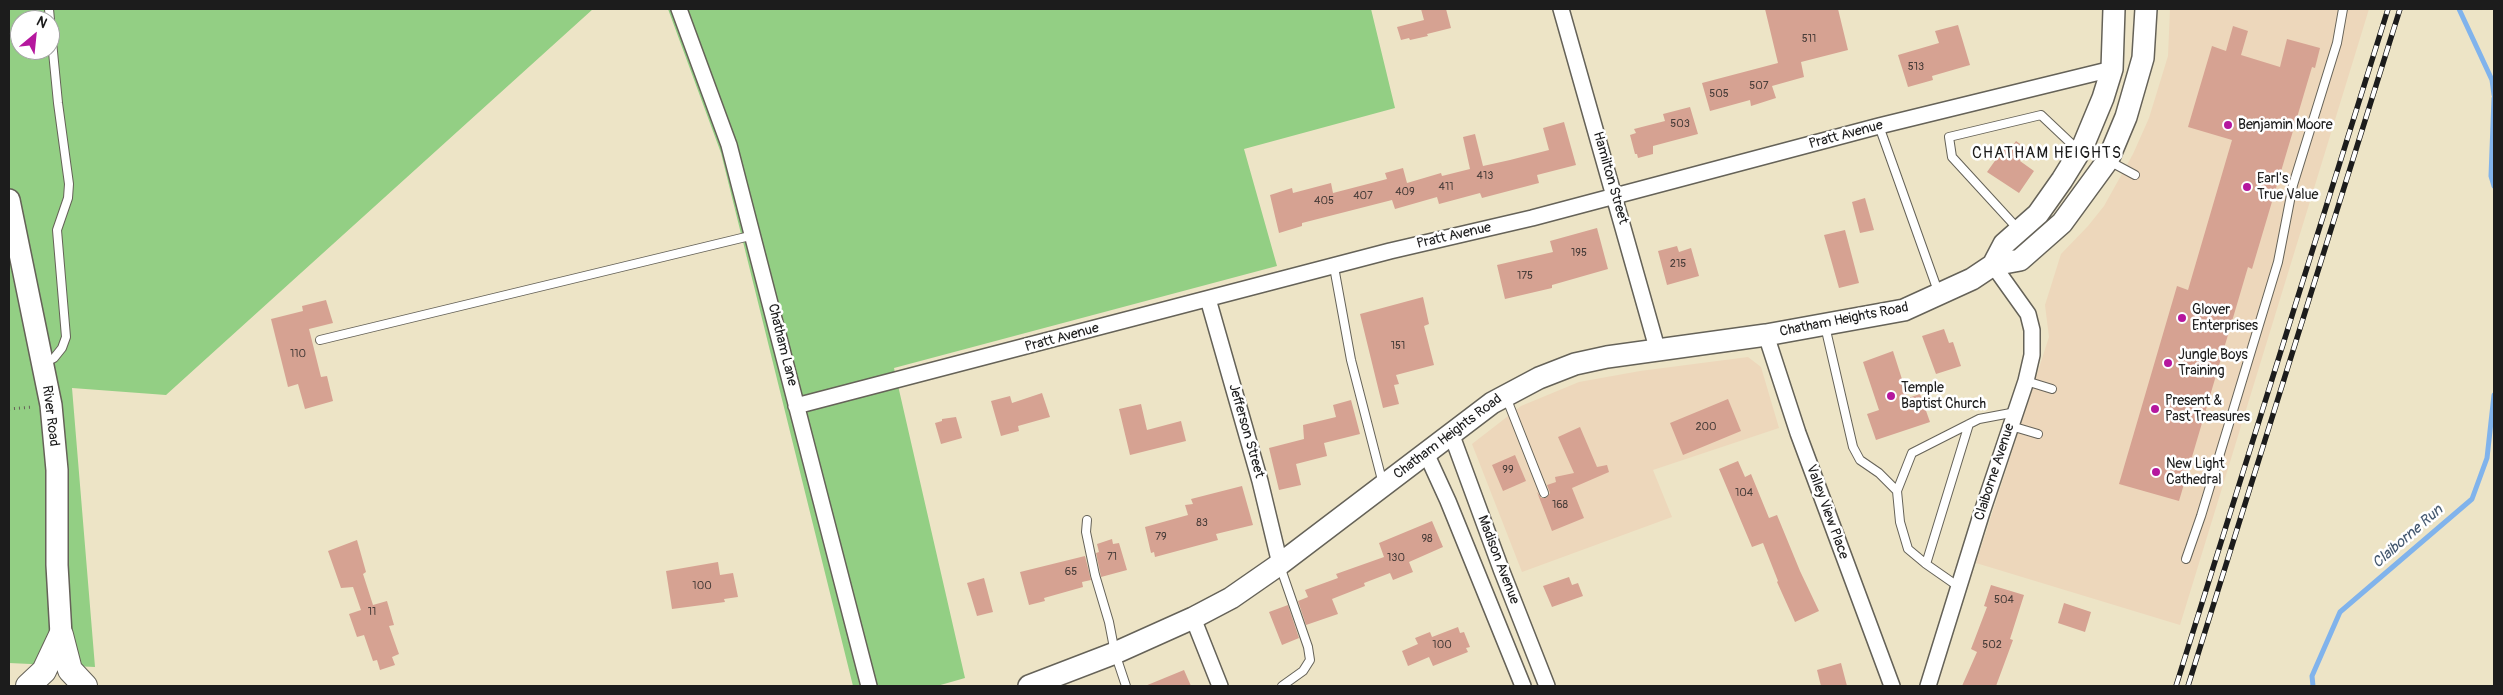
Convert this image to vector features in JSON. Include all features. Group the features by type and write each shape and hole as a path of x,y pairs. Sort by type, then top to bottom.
{"main road":[{"name":"Chatham Heights Road","path":"1993,265 2004,244 2038,214 2080,151 2103,98 2112,69 2114,9"},
{"name":"Chatham Heights Road","path":"1029,686 1115,653 1193,618 1231,598 1280,564 1451,433 1505,395 1539,378 1575,364 1657,348 1766,336 1904,310 1939,296 1972,279 1993,265 2020,260 2062,223 2108,160 2126,117 2143,58 2146,9"},
{"name":"River Road","path":"9,200 51,405 57,470 57,565 61,634"},
{"path":"28,686 44,671 61,634"},
{"path":"61,634 70,670 85,686"}],"street":[{"name":"Chatham Lane","path":"679,9 719,114 754,235 796,406 869,686"},
{"name":"Hamilton Street","path":"1561,9 1657,348"},
{"name":"Pratt Avenue","path":"796,406 1879,126 2112,69"},
{"name":"Claiborne Avenue","path":"1928,686 2026,381 2032,355 2031,323 2023,306 1993,265"},
{"name":"Jefferson Street","path":"1208,299 1260,482 1280,564"},
{"name":"Valley View Place","path":"1766,336 1801,442 1892,686"},
{"name":"Madison Avenue","path":"1451,433 1501,569 1547,686"},
{"name":"Madison Avenue","path":"1426,453 1448,501 1523,686"},
{"path":"1193,618 1220,686"}],"lane":[{"path":"2186,559 2202,516 2278,262 2293,185 2336,43 2343,9"},
{"path":"43,364 54,358 62,348 66,337 67,324 57,230 68,198 69,184 54,60"},
{"path":"2019,230 1952,157 1948,137 2041,115 2080,151"},
{"path":"1879,126 1939,296"},
{"path":"2108,160 2135,175"},
{"path":"320,340 754,235"},
{"path":"1334,267 1351,360 1383,486"},
{"path":"1825,326 1853,447 1860,460 1879,473 1897,491"},
{"path":"2026,381 2052,389"},
{"path":"1505,395 1544,493"},
{"path":"1959,587 1908,549 1900,522 1897,491 1912,453 1979,419 2013,419 2038,434"},
{"path":"1926,564 1969,424"},
{"path":"1087,520 1086,532 1095,575 1109,622 1115,653 1126,686"},
{"path":"1280,564 1308,646 1310,660 1303,671 1282,686"}],"shaded area":[{"path":"2170,9 2369,9 2180,625 1976,563 2049,337 2045,305 2061,254 2104,206 2133,154 2149,118 2168,56"},
{"path":"1748,357 1761,367 1779,428 1653,470 1672,517 1522,572 1472,444 1521,406 1579,382 1640,371"}],"green space":[{"path":"9,9 593,9 166,395 72,388 95,667 9,663"},
{"path":"668,9 1371,9 1395,108 1244,149 1277,266 894,368 965,678 937,686 853,686 721,153"}],"building":[{"path":"1421,9 1446,9 1451,28 1427,34 1428,36 1401,40 1397,27 1424,20"},
{"path":"1765,9 1838,9 1848,50 1801,62 1804,77 1772,86 1776,98 1751,106 1750,100 1710,111 1702,83 1778,63"},
{"path":"1958,25 1970,65 1932,76 1933,80 1908,87 1898,55 1939,43 1935,31"},
{"path":"2233,26 2248,31 2241,55 2280,67 2287,39 2320,48 2315,68 2312,67 2252,269 2248,267 2179,501 2119,484 2177,286 2188,290 2232,140 2188,127 2212,46 2226,51"},
{"path":"1690,107 1698,134 1653,146 1653,154 1638,158 1637,154 1635,154 1630,135 1636,133 1634,129 1665,121 1663,114"},
{"path":"1564,122 1576,165 1537,175 1539,183 1482,198 1480,193 1439,204 1437,197 1395,209 1392,200 1302,223 1302,226 1279,233 1270,195 1292,188 1293,193 1331,183 1333,193 1387,179 1385,173 1403,168 1407,183 1441,173 1442,176 1470,169 1463,137 1475,134 1483,166 1510,160 1549,150 1543,128"},
{"path":"2016,141 2027,149 2020,161 2034,171 2019,193 1987,172 2004,148 2009,151"},
{"path":"1865,198 1874,230 1860,233 1852,202"},
{"path":"1597,228 1608,269 1552,285 1552,288 1505,299 1497,265 1553,252 1550,241"},
{"path":"1845,230 1859,283 1839,288 1824,235"},
{"path":"1677,246 1679,252 1691,248 1699,276 1667,285 1658,251"},
{"path":"1423,297 1429,324 1424,326 1434,365 1396,375 1399,384 1394,385 1399,404 1383,408 1360,314"},
{"path":"326,300 333,323 309,329 321,377 327,376 333,401 305,409 298,384 288,387 271,319 303,311 302,306"},
{"path":"1944,329 1949,343 1953,342 1961,366 1936,374 1922,336"},
{"name":"Temple Baptist Church","path":"1893,351 1908,398 1920,394 1930,422 1876,440 1867,414 1879,410 1863,362"},
{"path":"1042,393 1050,417 1018,426 1019,431 1001,436 991,401 1010,396 1012,403"},
{"path":"1728,399 1741,431 1683,455 1670,423"},
{"path":"1351,400 1360,434 1324,443 1327,456 1296,464 1301,485 1279,490 1269,448 1304,439 1303,425 1336,417 1333,405"},
{"path":"1141,404 1147,430 1181,421 1186,441 1130,455 1119,409"},
{"path":"956,417 962,438 941,444 935,423 942,421 942,419"},
{"path":"1580,427 1597,467 1607,465 1609,472 1572,488 1584,518 1552,531 1537,492 1541,498 1546,498 1550,493 1547,485 1556,482 1555,477 1574,473 1558,437"},
{"path":"1515,455 1526,481 1503,491 1492,465"},
{"path":"1738,461 1745,477 1751,474 1769,518 1777,515 1819,611 1795,622 1777,582 1763,543 1752,547 1719,469"},
{"path":"1242,486 1253,525 1216,534 1218,540 1155,557 1154,552 1151,553 1145,527 1188,515 1185,505 1193,504 1191,499"},
{"path":"1432,521 1443,547 1409,562 1413,572 1393,580 1390,573 1364,583 1365,586 1332,599 1338,614 1306,625 1298,601 1308,597 1305,590 1338,578 1336,574 1384,557 1379,543"},
{"path":"1112,539 1113,544 1119,543 1127,570 1101,577 1096,553 1099,552 1097,544"},
{"path":"357,540 366,572 363,574 373,605 387,601 394,625 389,626 399,654 392,657 395,665 380,670 377,660 373,661 364,635 357,637 349,614 361,610 353,587 341,588 328,551"},
{"path":"1085,556 1091,580 1082,582 1083,587 1044,598 1045,601 1029,605 1020,572"},
{"path":"718,562 720,575 733,573 738,597 724,599 725,602 672,609 666,571"},
{"path":"1569,577 1572,585 1578,583 1583,596 1552,607 1543,586"},
{"path":"984,578 993,612 977,616 967,583"},
{"path":"1991,585 2024,595 2010,639 2013,640 1996,686 1962,686 1977,652 1971,649 1987,607 1984,606"},
{"path":"2064,603 2091,612 2085,632 2058,623"},
{"path":"1288,605 1299,638 1282,645 1269,612"},
{"path":"1458,627 1460,633 1464,632 1470,647 1466,648 1468,652 1433,666 1429,657 1408,666 1402,651 1418,644 1415,638 1430,632 1432,637"},
{"path":"1841,663 1847,686 1821,686 1817,670"},
{"path":"1184,670 1191,686 1145,686"}],"waterway":[{"name":"Claiborne Run","path":"2459,9 2492,80 2494,95"},
{"name":"Claiborne Run","path":"2494,98 2491,176 2494,186"},
{"name":"Claiborne Run","path":"2313,686 2312,676 2340,612 2472,499 2487,458 2494,395"}],"railway":[{"path":"2176,686 2388,9"},
{"path":"2188,686 2400,9"}],"place":[{"name":"Benjamin Moore","path":"2228,125"},
{"name":"Earl's True Value","path":"2247,187"},
{"name":"Glover Enterprises","path":"2182,318"},
{"name":"Jungle Boys Training","path":"2168,363"},
{"name":"Temple Baptist Church","path":"1891,396"},
{"name":"Present & Past Treasures","path":"2155,409"},
{"name":"New Light Cathedral","path":"2156,472"}],"district":[{"name":"CHATHAM HEIGHTS","path":"2047,154"}]}
